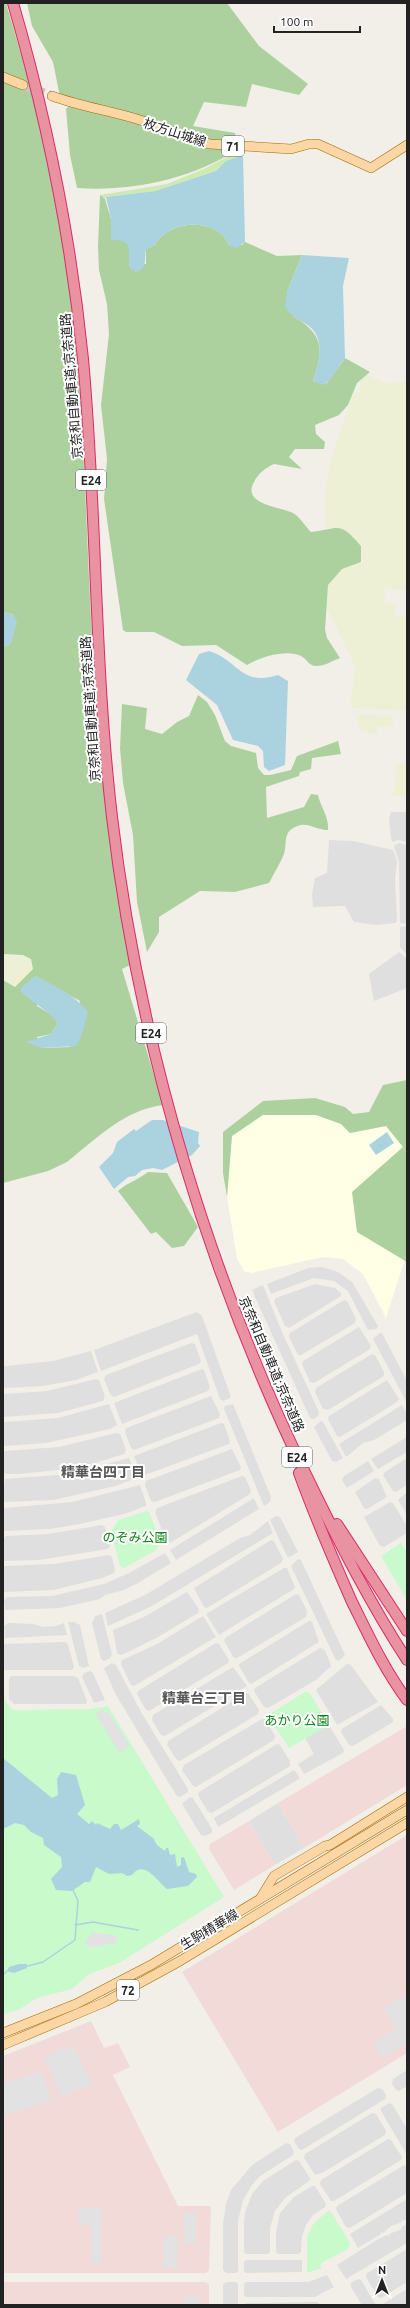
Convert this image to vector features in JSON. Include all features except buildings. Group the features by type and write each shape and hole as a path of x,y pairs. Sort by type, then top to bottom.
{"highway":[{"name":"京奈和自動車道;京奈道路","path":"13,3 32,68 55,168 68,235 78,313 88,422 99,653 108,772 120,880 136,963 168,1102 188,1170 230,1300 271,1400 334,1530 407,1660"},
{"name":"京奈和自動車道;京奈道路","path":"16,3 52,137 66,205 82,309 90,398 105,704 111,770 132,916 136,963"},
{"name":"京奈和自動車道;京奈道路","path":"212,1243 289,1430 331,1516 407,1653"},
{"path":"271,1400 325,1543 377,1654 407,1700"},
{"path":"331,1516 407,1631"}],"main road":[{"path":"3,77 23,85"},
{"name":"枚方山城線","path":"52,96 68,102 143,121 210,144 292,149 309,144 318,144 371,168 407,145"},
{"path":"260,1899 274,1876 407,1797"},
{"name":"生駒精華線","path":"3,2033 76,2004 151,1965 407,1810"},
{"name":"生駒精華線","path":"3,2045 105,2002 180,1961 407,1823"},
{"path":"347,1846 353,1830"}],"shaded area":[{"path":"367,375 387,383 407,382 407,591 386,588 384,603 396,604 394,615 407,616 407,709 405,710 352,708 350,705 355,666 327,608 328,584 342,569 361,563 361,545 353,536 340,527 325,528 325,492 330,461 354,392 360,392 360,380"},
{"path":"356,714 393,716 394,726 376,727 378,735 362,731 359,727"},
{"path":"397,763 407,763 407,796 393,796"},
{"path":"391,812 407,812 407,842 398,840 393,842 391,838 389,820"},
{"path":"329,840 353,841 393,850 397,861 395,879 397,921 395,923 376,925 354,922 345,906 313,907 312,894 315,878 327,873"},
{"path":"399,843 407,845 407,924 400,923 399,862 394,846"},
{"path":"407,926 407,955 400,947 400,927"},
{"path":"399,952 407,959 407,988 374,1001 369,974"},
{"path":"3,954 23,955 31,959 33,969 15,988 3,980"},
{"path":"263,1115 316,1115 341,1124 350,1133 386,1126 403,1147 357,1232 405,1259 386,1318 363,1274 343,1259 323,1257 251,1273 244,1271 237,1258 227,1197 232,1136"},
{"path":"322,1267 338,1272 352,1282 378,1326 376,1329 368,1330 348,1291 334,1281 314,1278 271,1294 267,1284 308,1268"},
{"path":"315,1284 335,1288 341,1293 341,1296 289,1328 285,1326 274,1301 276,1298"},
{"path":"263,1285 282,1332 319,1412 318,1416 314,1419 310,1418 252,1290"},
{"path":"344,1300 347,1301 356,1319 355,1323 301,1355 298,1355 289,1337 290,1333"},
{"path":"197,1312 202,1316 231,1397 230,1398 223,1401 220,1399 197,1334 101,1371 94,1350"},
{"path":"359,1327 371,1346 370,1349 314,1383 310,1382 302,1364 303,1361"},
{"path":"382,1333 407,1381 407,1403 373,1339"},
{"path":"191,1343 195,1344 201,1361 199,1364 114,1397 110,1394 104,1379 106,1375"},
{"path":"91,1351 98,1372 76,1380 43,1386 5,1388 3,1386 3,1367 5,1366 53,1361"},
{"path":"372,1354 375,1355 384,1372 384,1376 328,1410 323,1409 315,1392 316,1388"},
{"path":"202,1369 204,1370 210,1387 208,1391 122,1424 114,1403"},
{"path":"96,1379 99,1380 105,1396 103,1401 58,1413 3,1417 3,1394 47,1391"},
{"path":"387,1380 399,1399 397,1402 340,1437 337,1436 328,1419 329,1416"},
{"path":"211,1396 220,1414 219,1418 134,1450 131,1448 125,1432 126,1428"},
{"path":"109,1404 117,1425 110,1429 46,1443 5,1446 3,1443 3,1424 5,1422 58,1418"},
{"path":"233,1404 271,1497 270,1502 264,1506 224,1409 225,1406"},
{"path":"402,1405 407,1414 407,1420 374,1440 363,1443 346,1457 339,1444"},
{"path":"321,1421 323,1422 343,1458 336,1462 332,1461 314,1427"},
{"path":"221,1423 224,1424 230,1441 229,1444 142,1476 134,1456"},
{"path":"116,1433 120,1434 126,1450 124,1454 92,1464 59,1470 19,1474 6,1474 3,1472 3,1453 5,1451 59,1447"},
{"path":"407,1437 407,1452 378,1469 371,1459"},
{"path":"232,1449 241,1467 240,1470 155,1502 151,1501 145,1485 146,1481"},
{"path":"129,1458 137,1478 115,1486 54,1500 6,1502 3,1500 5,1479 69,1474"},
{"path":"407,1458 407,1485 396,1492 393,1491 383,1475 385,1472"},
{"path":"368,1461 374,1471 347,1488 342,1480 344,1476"},
{"path":"242,1476 245,1477 251,1490 250,1494 170,1543 166,1541 155,1512 157,1508"},
{"path":"375,1478 379,1479 387,1497 367,1509 364,1508 355,1492"},
{"path":"140,1485 146,1506 124,1514 50,1529 5,1531 3,1529 3,1510 5,1508 72,1502"},
{"path":"407,1492 407,1515 398,1500"},
{"path":"254,1498 259,1509 176,1560 170,1550"},
{"path":"390,1502 393,1503 407,1526 407,1533 384,1547 380,1546 364,1517"},
{"path":"276,1516 280,1517 298,1552 290,1557 287,1556 270,1520"},
{"path":"268,1521 273,1533 152,1606 108,1626 105,1613 145,1595 240,1538 250,1535"},
{"path":"102,1525 105,1527 110,1546 108,1549 39,1560 5,1561 3,1559 3,1539 6,1536 48,1534"},
{"path":"271,1540 274,1541 283,1559 281,1563 207,1608 204,1607 194,1588"},
{"path":"165,1553 171,1563 138,1583 124,1590 105,1595 100,1599 60,1608 5,1610 4,1600 7,1597 52,1596 104,1584 129,1573"},
{"path":"109,1555 112,1557 115,1570 114,1573 102,1578 54,1590 4,1592 4,1566 54,1564"},
{"path":"298,1559 301,1560 345,1655 339,1661 336,1660 291,1566"},
{"path":"284,1568 287,1568 295,1587 294,1589 219,1635 206,1614"},
{"path":"187,1592 199,1609 198,1613 158,1637 126,1653 120,1655 117,1653 113,1630 144,1617"},
{"path":"296,1594 299,1595 307,1611 306,1617 237,1658 234,1658 224,1641 225,1638"},
{"path":"102,1614 112,1654 110,1658 104,1661 101,1659 92,1623 95,1616"},
{"path":"203,1616 216,1637 134,1686 131,1685 121,1664 122,1660 157,1644"},
{"path":"309,1621 312,1622 319,1642 251,1684 249,1683 239,1664"},
{"path":"68,1622 74,1622 80,1625 89,1666 83,1668 79,1666"},
{"path":"8,1623 33,1624 43,1627 56,1626 64,1623 67,1635 5,1638 4,1626"},
{"path":"65,1642 68,1644 74,1667 72,1670 3,1670 3,1644"},
{"path":"216,1643 219,1644 229,1660 228,1663 149,1711 146,1710 137,1694 138,1691"},
{"path":"320,1648 325,1650 331,1666 316,1680 268,1708 264,1707 254,1691 255,1688"},
{"path":"112,1663 116,1665 141,1712 188,1789 188,1792 180,1797 177,1796 173,1790 116,1695 104,1668"},
{"path":"347,1664 350,1664 378,1702 337,1725 316,1690"},
{"path":"233,1667 247,1686 165,1736 161,1735 152,1720 153,1715"},
{"path":"90,1671 93,1673 105,1700 94,1703 82,1677 84,1673"},
{"path":"11,1676 74,1676 78,1678 87,1701 86,1704 14,1704 9,1699 9,1679"},
{"path":"246,1693 249,1694 259,1710 258,1714 180,1761 177,1760 167,1745 168,1741"},
{"path":"381,1705 393,1719 393,1722 353,1746 349,1745 341,1732 342,1729"},
{"path":"102,1709 105,1713 108,1711 130,1746 120,1753 95,1714"},
{"path":"262,1719 265,1719 275,1736 274,1740 196,1787 193,1786 182,1770 184,1765"},
{"path":"329,1725 344,1750 343,1753 304,1774 298,1764 314,1754 305,1738"},
{"path":"407,1726 407,1785 304,1848 278,1803"},
{"path":"277,1744 280,1745 290,1761 290,1766 212,1813 208,1812 198,1795 199,1792"},
{"path":"294,1770 299,1776 299,1779 218,1827 214,1818"},
{"path":"190,1797 193,1798 212,1829 212,1833 205,1836 201,1835 182,1804"},
{"path":"278,1803 304,1848 275,1865 249,1821"},
{"path":"249,1821 275,1865 234,1890 209,1849 210,1844"},
{"path":"407,1835 407,2053 278,2132 182,1972"},
{"path":"92,1932 114,1935 118,1938 114,1945 109,1943 100,1947 88,1947 85,1942"},
{"path":"407,1994 407,2043 382,2058 373,2043 395,2029 383,2008"},
{"path":"91,2021 104,2048 118,2043 130,2067 113,2075 178,2206 211,2206 209,2270 206,2273 3,2273 3,2056"},
{"path":"68,2046 70,2050 75,2048 92,2084 62,2097 44,2057"},
{"path":"407,2070 407,2086 399,2091 396,2090 392,2084 393,2079"},
{"path":"42,2072 51,2100 3,2115 3,2083"},
{"path":"378,2088 382,2089 386,2095 385,2099 302,2150 299,2149 294,2141 295,2138"},
{"path":"389,2103 392,2104 407,2129 407,2155 381,2111 381,2108"},
{"path":"372,2113 376,2114 386,2131 385,2135 322,2173 315,2175 304,2158 305,2154"},
{"path":"388,2139 391,2140 402,2157 401,2160 334,2201 331,2201 320,2184 321,2180"},
{"path":"286,2143 290,2144 294,2152 293,2155 260,2176 252,2185 243,2200 238,2221 238,2271 236,2273 226,2273 223,2270 223,2224 226,2204 231,2190 252,2165"},
{"path":"296,2160 299,2161 310,2178 309,2181 285,2198 275,2211 270,2228 270,2252 268,2254 246,2254 244,2252 245,2212 252,2194 263,2181"},
{"path":"404,2165 407,2166 407,2193 350,2228 346,2227 336,2209 337,2206"},
{"path":"312,2186 315,2186 326,2204 325,2207 313,2215 306,2225 302,2236 301,2252 298,2254 278,2254 276,2252 276,2232 280,2213 294,2197"},
{"path":"407,2199 407,2218 404,2221 401,2219 402,2222 391,2226 383,2233 381,2231 381,2234 358,2248 350,2234"},
{"path":"79,2208 101,2209 101,2262 91,2262 91,2225 79,2225"},
{"path":"184,2212 196,2212 196,2244 185,2244"},
{"path":"407,2224 407,2243 346,2279 337,2265 375,2241 387,2235 390,2236 389,2234 402,2229 401,2227"},
{"path":"164,2236 178,2236 177,2268 163,2268"},
{"path":"407,2249 407,2282 381,2298 378,2297 366,2277 366,2274"},
{"path":"246,2260 302,2260 302,2272 246,2273 244,2271 244,2262"},
{"path":"327,2275 334,2287 315,2297 246,2297 244,2295 244,2284 246,2282 308,2282"},
{"path":"358,2279 361,2280 376,2305 362,2305 351,2287 351,2283"},
{"path":"3,2282 206,2282 209,2285 209,2305 3,2305"},
{"path":"226,2282 236,2282 238,2284 238,2305 223,2305 223,2285"},
{"path":"407,2289 407,2305 383,2305 384,2303"},
{"path":"184,2297 199,2297 199,2305 184,2305"},
{"path":"317,2302 321,2305 244,2305 246,2303"}],"green space":[{"path":"3,3 6,3 30,85 3,74"},
{"path":"27,3 227,3 259,46 308,84 299,95 252,84 246,107 204,102 193,126 235,133 237,144 210,142 60,97 53,62 32,26"},
{"path":"3,79 31,90 61,231 73,317 77,359 83,442 98,731 116,887 130,965 122,969 163,1105 149,1108 123,1119 100,1135 67,1162 48,1171 3,1183 3,980 15,987 33,969 31,959 23,955 3,954 3,647 11,643 14,615 3,612","holes":["35,976 80,1001 70,1047 41,1048 37,1037 51,1034 58,1023 52,1015 37,1006"]},
{"path":"69,106 83,107 236,150 200,169 181,176 118,188 77,188 70,155 66,109"},
{"path":"242,149 247,149 243,155 226,161 216,171 155,191 106,197 105,199 100,195 167,184 206,168"},
{"path":"100,195 105,199 111,219 112,239 124,241 129,246 129,266 146,264 146,249 155,245 161,237 170,230 181,226 192,225 214,229 223,236 229,245 242,245 245,242 277,256 302,255 287,292 293,316 311,330 319,343 319,360 313,381 323,384 327,383 345,358 370,372 357,383 348,405 339,415 315,425 316,434 325,442 324,449 295,449 289,457 302,469 274,464 260,474 254,482 251,490 253,496 264,504 296,515 311,532 333,528 343,529 348,532 361,546 361,562 342,569 328,585 325,630 327,638 340,658 319,666 314,666 301,656 288,653 259,659 247,665 216,645 182,646 154,632 126,632 123,630 104,499 107,459 101,405 109,334 107,304 99,270 98,246"},
{"path":"198,695 207,702 215,715 225,741 231,746 256,753 258,768 264,775 291,770 297,756 338,741 341,754 312,758 311,769 300,772 299,776 266,787 267,818 304,807 311,794 318,795 326,816 328,830 301,825 290,830 286,837 284,854 269,883 235,892 200,891 159,917 159,932 147,952 137,902 133,835 123,783 120,748 122,704 147,708 145,729 162,734 177,722 189,716"},
{"path":"407,1080 407,1262 357,1232 352,1192 403,1147 386,1126 350,1133 341,1124 316,1115 263,1115 232,1136 227,1197 223,1173 223,1132 263,1101 315,1098 345,1107 353,1114 369,1112 383,1085"},
{"path":"148,1172 167,1173 198,1227 184,1246 172,1248 156,1232 151,1234 118,1191"},
{"name":"のぞみ公園","path":"147,1511 149,1512 160,1540 156,1550 124,1568 120,1566 111,1532 118,1520"},
{"path":"401,1543 407,1553 407,1600 381,1556"},
{"path":"3,1689 5,1701 13,1710 91,1709 108,1706 224,1897 119,1963 89,1974 72,1989 37,1998 18,2010 3,2014"},
{"name":"あかり公園","path":"305,1692 309,1692 329,1725 289,1748 269,1717 271,1713"},
{"path":"328,2211 331,2212 350,2243 348,2249 323,2262 320,2265 322,2268 307,2273 307,2236 314,2223"}],"water":[{"path":"243,155 245,242 236,248 229,245 223,236 214,229 204,226 181,226 170,230 161,237 155,245 146,249 145,263 140,271 136,272 130,268 128,244 119,240 111,240 111,219 106,197 155,191 216,171 226,161"},
{"path":"302,255 349,258 343,286 345,358 332,377 323,385 313,381 320,351 317,336 313,329 291,314 285,306 287,292"},
{"path":"3,612 14,615 17,622 11,643 3,647"},
{"path":"209,651 227,660 247,675 255,678 265,678 278,675 288,681 285,765 269,771 264,767 263,751 258,746 233,740 217,705 186,680 199,654"},
{"path":"35,976 70,995 88,1012 81,1037 76,1046 41,1048 26,1042 51,1034 58,1023 20,991 21,988"},
{"path":"152,1120 163,1120 199,1132 198,1143 200,1146 192,1155 162,1170 153,1168 142,1170 135,1176 128,1177 114,1189 99,1167 113,1153 117,1142 134,1129 136,1131"},
{"path":"387,1132 394,1143 376,1155 369,1145"},
{"path":"3,1758 52,1798 58,1795 57,1779 61,1772 76,1775 85,1805 77,1814 89,1824 92,1821 96,1825 97,1823 110,1829 114,1824 118,1824 121,1830 139,1819 140,1824 137,1826 153,1838 157,1845 165,1851 166,1848 168,1848 170,1855 175,1854 177,1867 181,1865 181,1858 184,1857 189,1872 196,1874 197,1877 188,1886 167,1889 146,1870 141,1869 132,1875 127,1876 122,1873 109,1874 96,1867 90,1882 85,1882 72,1891 56,1890 51,1879 62,1867 61,1857 44,1845 43,1838 31,1832 24,1825 15,1823 3,1829"},
{"path":"19,1964 27,1964 27,1968 14,1973 7,1971 9,1967"}],"waterway":[{"path":"28,1966 43,1962 75,1940 78,1901 73,1890"},
{"path":"75,1925 93,1922 138,1930"},
{"path":"3,1975 7,1971"}],"tunnel":[{"path":"23,85 52,96"}],"district":[{"name":"精華台四丁目","path":"103,1472"},
{"name":"精華台三丁目","path":"204,1698"}]}
